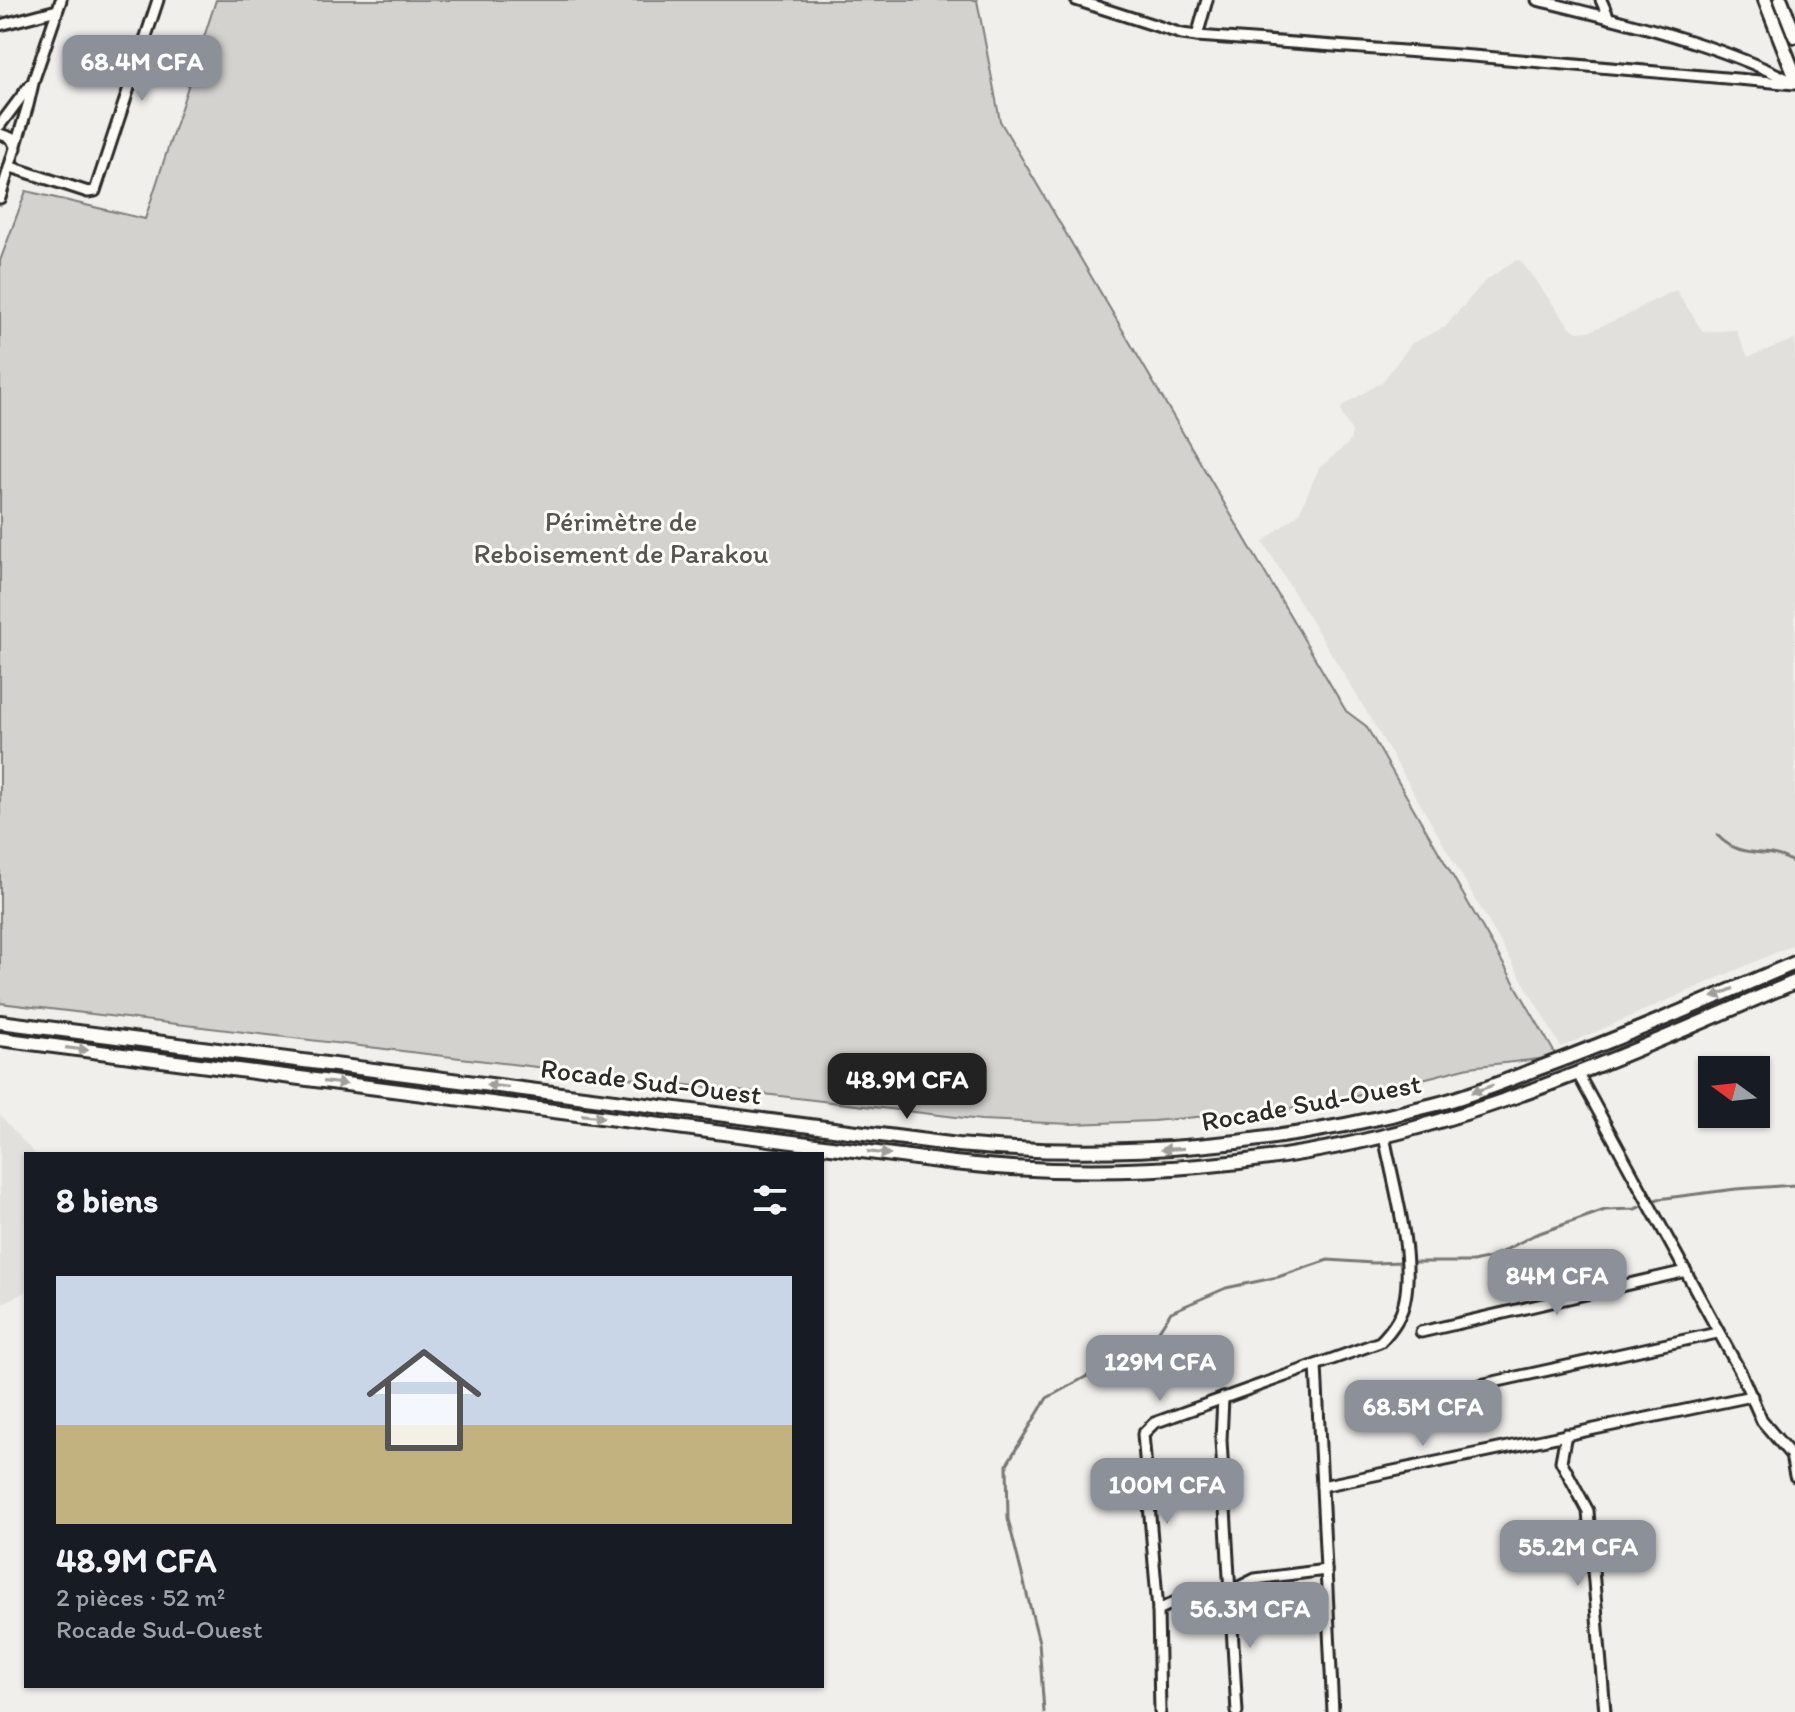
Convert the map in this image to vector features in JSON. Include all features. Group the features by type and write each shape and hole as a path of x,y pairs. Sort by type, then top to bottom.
{"main road":[{"path":"1765,0 1795,76"},
{"path":"1781,0 1788,7 1795,36"},
{"name":"Rocade Sud-Ouest","path":"0,1022 958,1145 1105,1153 1184,1149 1264,1140 1435,1105 1627,1034 1795,963"},
{"name":"Rocade Sud-Ouest","path":"0,1039 993,1167 1092,1171 1166,1168 1281,1156 1384,1136 1449,1119 1578,1074 1795,982"}],"street":[{"path":"6,172 88,192 95,191 158,0"},
{"path":"1076,0 1197,36 1795,84"},
{"path":"1110,11 1114,0"},
{"path":"1197,36 1207,0"},
{"path":"1537,0 1735,56 1795,84"},
{"path":"1601,0 1609,18"},
{"path":"0,198 59,5"},
{"path":"0,25 59,5"},
{"path":"0,125 34,79"},
{"path":"0,134 11,138 16,148"},
{"path":"1578,1074 1686,1271 1762,1421 1793,1454 1795,1476"},
{"path":"1160,1712 1158,1610 1143,1434 1154,1423 1380,1342 1392,1330 1405,1300 1405,1250 1384,1136"},
{"path":"1421,1332 1686,1271"},
{"path":"1480,1385 1717,1333"},
{"path":"1316,1365 1333,1712"},
{"path":"1322,1486 1752,1396"},
{"path":"1223,1398 1221,1440 1237,1712"},
{"path":"1566,1434 1561,1461 1588,1511 1605,1712"},
{"path":"1158,1610 1184,1598 1217,1598 1255,1579 1326,1570"}],"shaded area":[{"path":"1520,260 1577,332 1590,331 1676,290 1703,332 1736,330 1748,357 1795,339 1795,944 1561,1047 1371,719 1263,542 1299,513 1319,468 1350,442 1352,431 1341,409 1345,404 1382,382 1412,343 1445,327 1484,282"},
{"path":"0,1115 33,1152 24,1152 24,1293 0,1304"}],"green space":[{"name":"Périmètre de Reboisement de Parakou","path":"216,0 977,0 1000,121 1346,711 1366,726 1557,1057 1469,1067 1318,1106 1153,1121 1072,1124 981,1120 0,1003 0,261 26,191 145,219"}],"waterway":[{"path":"1717,835 1737,849 1775,855 1795,864"},
{"path":"1410,1262 1473,1262 1490,1258 1534,1235 1605,1210 1635,1209 1658,1199 1795,1185"},
{"path":"1044,1712 1039,1642 1008,1519 1007,1464 1047,1398 1153,1340 1171,1312 1226,1288 1278,1277 1328,1260 1403,1262"}]}
